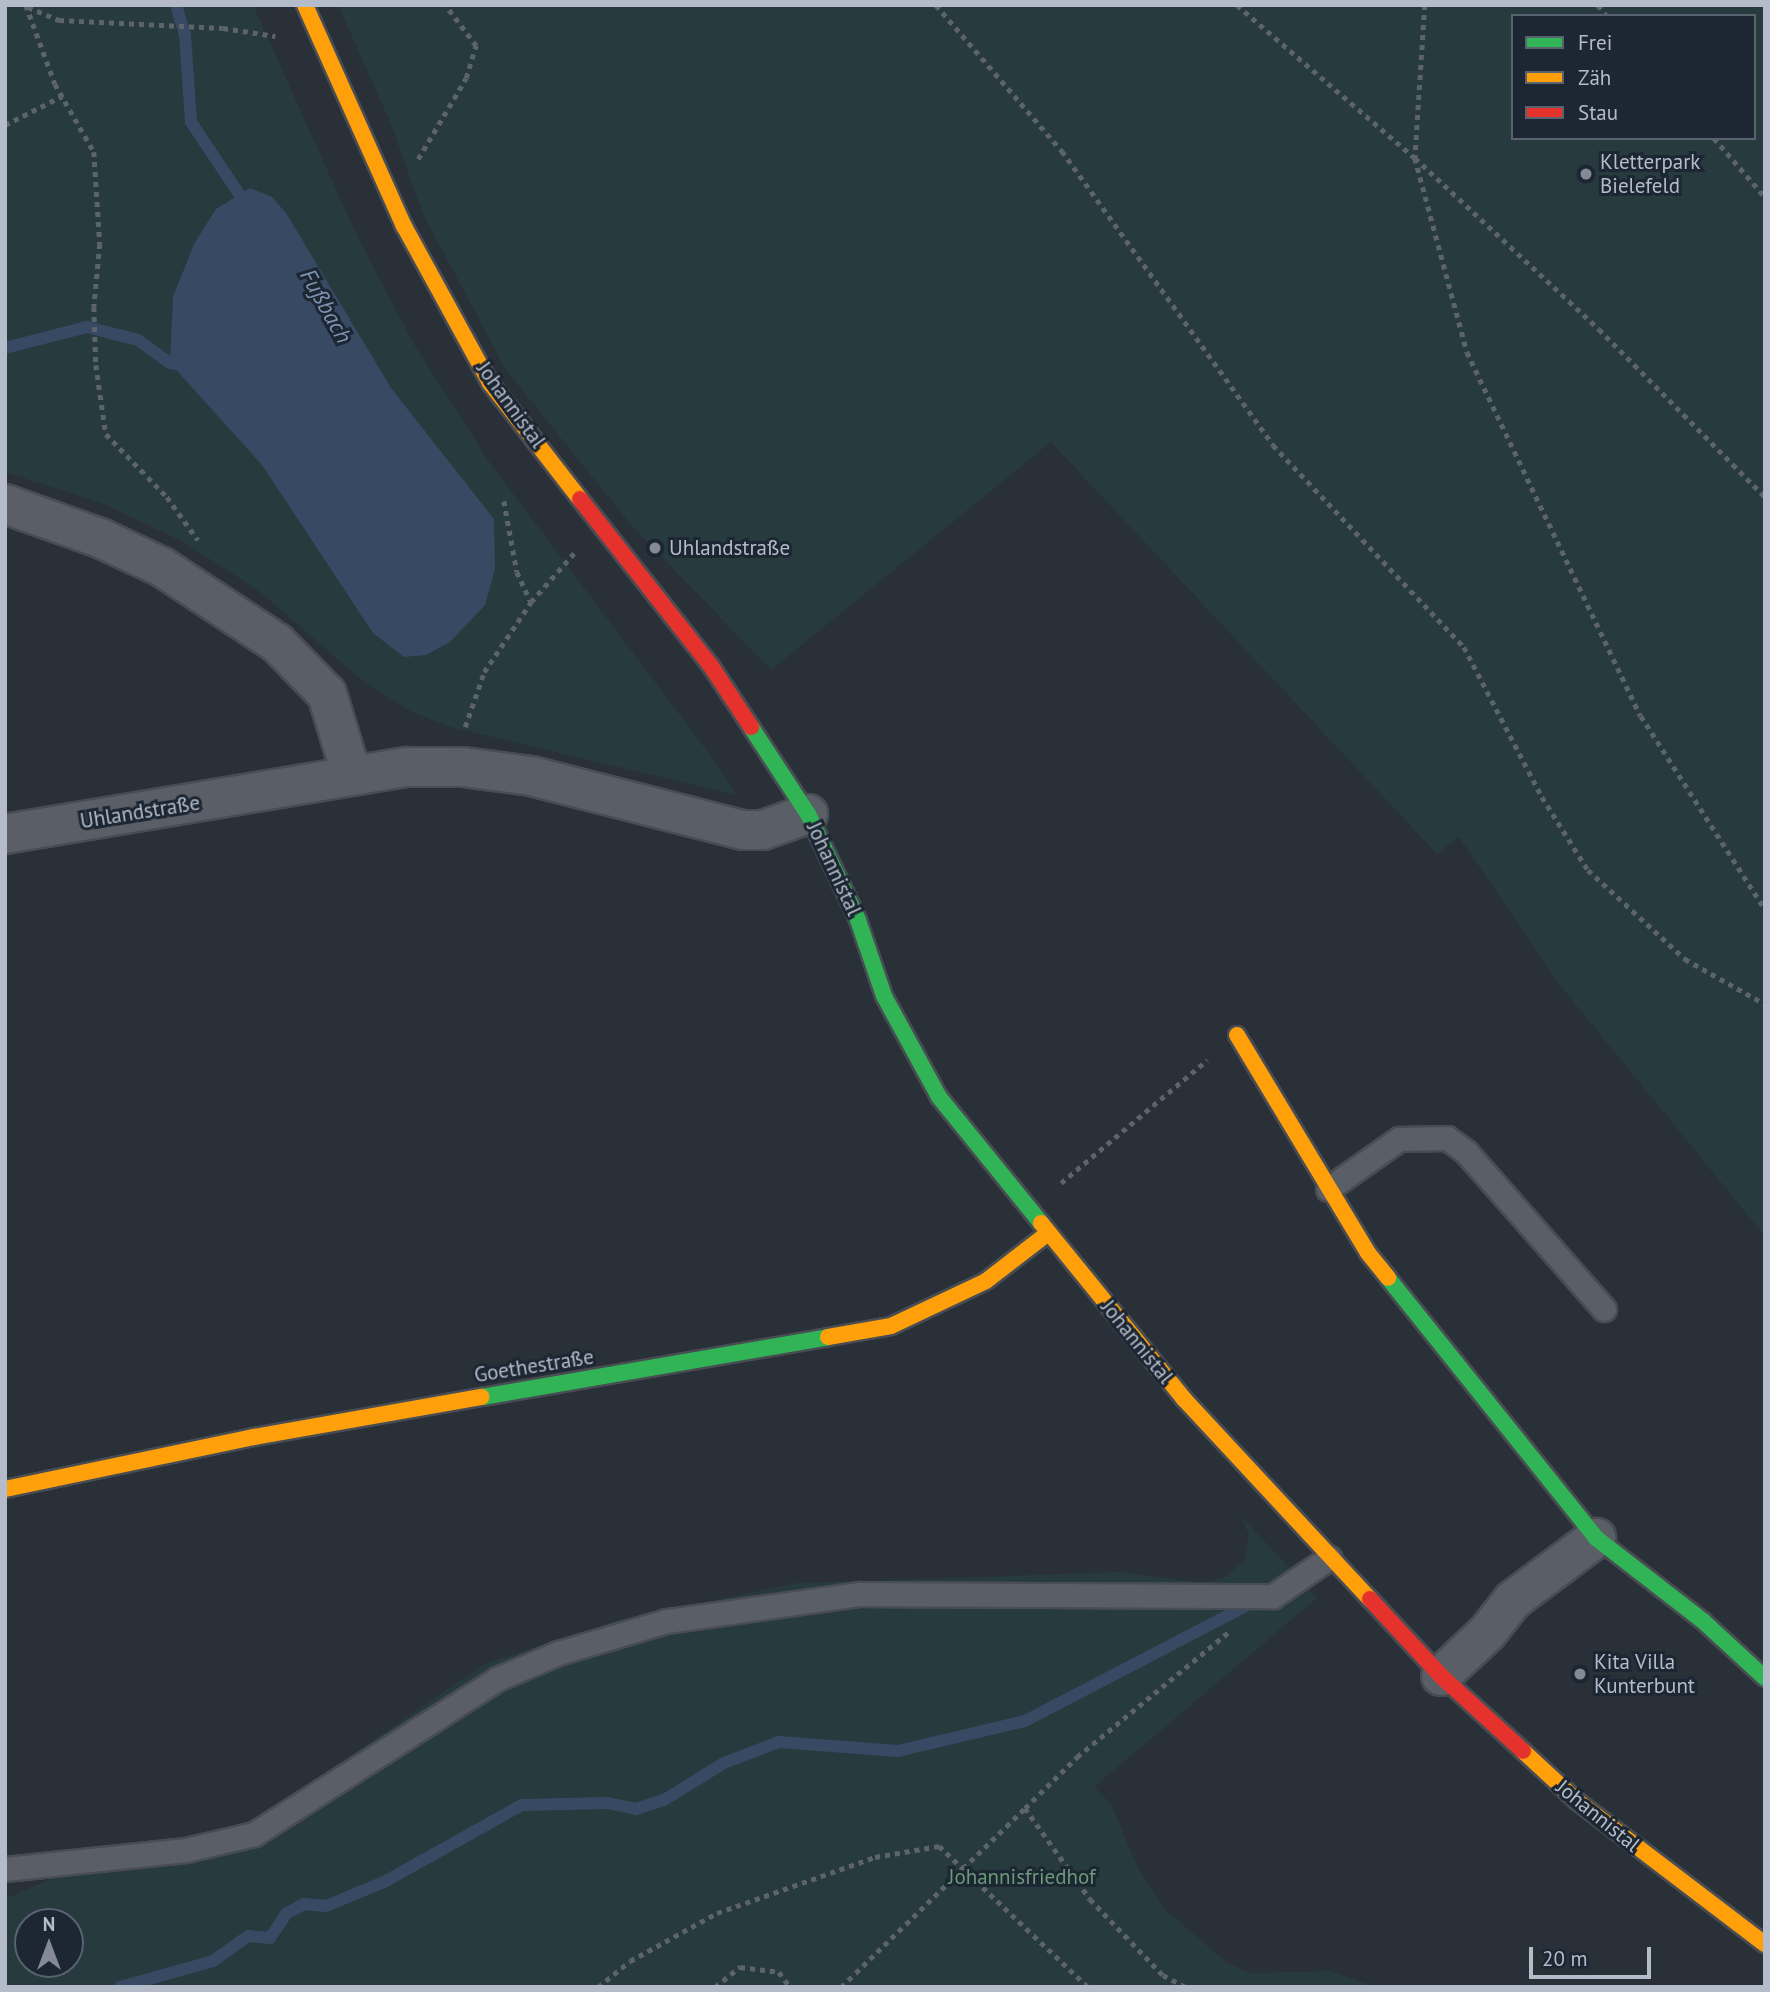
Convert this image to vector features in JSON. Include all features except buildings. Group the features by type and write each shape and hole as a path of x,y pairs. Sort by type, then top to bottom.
{"main road":[{"name":"Johannistal","path":"305,5 404,226 490,383 711,666 808,814 858,920 884,996 910,1050 939,1097 1184,1399 1329,1558 1441,1675 1577,1801 1765,1944"},
{"path":"1237,1035 1368,1253 1561,1489 1595,1538 1703,1621 1765,1678"},
{"name":"Goethestraße","path":"5,1489 254,1437 891,1326 986,1281 1048,1233"}],"street":[{"path":"5,504 100,538 210,594 277,643 327,694 351,774"},
{"name":"Uhlandstraße","path":"5,834 176,808 351,774 463,767 531,776 743,830 763,830 808,814"},
{"path":"1441,1675 1487,1633 1513,1600 1595,1538"}],"lane":[{"path":"1328,1189 1399,1139 1447,1138 1466,1152 1604,1309"},
{"path":"5,1869 186,1850 254,1834 497,1679 558,1653 667,1621 859,1594 1273,1596 1329,1558"}],"path":[{"path":"412,169 466,78 476,46 445,5"},
{"path":"936,5 1062,151 1273,445 1464,647 1542,797 1588,870 1685,959 1765,1004"},
{"path":"1237,5 1415,158 1599,329 1765,497"},
{"path":"1424,5 1415,158 1440,264 1473,364 1641,716 1765,909"},
{"path":"27,6 59,20 173,25 281,37"},
{"path":"27,6 62,96 94,152 100,244 94,307 96,365 106,434 167,497 203,548 210,594"},
{"path":"5,125 62,96"},
{"path":"1716,140 1765,197"},
{"path":"504,501 517,572 531,602"},
{"path":"463,767 466,720 484,672 531,602 575,552"},
{"path":"1056,1188 1237,1035"},
{"path":"841,1987 963,1864 1077,1757 1273,1596"},
{"path":"1025,1808 1090,1899 1163,1975 1186,1987"},
{"path":"598,1987 630,1961 717,1913 875,1857 939,1846 963,1864 1088,1987"},
{"path":"715,1987 740,1967 779,1972 790,1987"}],"green space":[{"path":"5,5 253,5 357,236 415,346 490,463 719,767 736,795 451,727 412,712 364,682 259,591 185,543 104,504 5,472"},
{"path":"338,5 1765,5 1765,1236 1559,984 1459,837 1437,854 1051,442 771,670 632,526 506,370 423,214 391,124"},
{"name":"Johannisfriedhof","path":"1242,1517 1317,1598 1094,1787 1111,1804 1137,1866 1165,1909 1226,1962 1249,1973 1330,1971 1375,1987 5,1987 5,1899 51,1879 52,1866 183,1842 252,1823 486,1663 615,1621 797,1583 1120,1572 1203,1583 1225,1577 1244,1561 1249,1536"}],"water":[{"path":"250,188 272,197 286,213 391,388 494,519 495,569 485,605 450,642 426,655 404,657 373,633 262,465 170,363 173,297 194,244 216,209"}],"waterway":[{"name":"Fußbach","path":"176,5 185,34 191,122 247,206"},
{"path":"5,348 87,327 138,340 170,363 185,365"},
{"path":"120,1987 213,1961 248,1936 270,1938 287,1913 304,1904 326,1906 384,1882 522,1805 608,1803 636,1809 664,1800 724,1763 779,1742 898,1751 1025,1721 1246,1606"}],"traffic: fast":[{"path":"751,727 808,814 858,920 884,996 939,1097 1041,1223"},
{"path":"1388,1278 1596,1538 1703,1621 1765,1678"},
{"path":"482,1397 828,1337"}],"traffic: slow":[{"path":"305,5 404,226 490,383 580,499"},
{"path":"1237,1035 1368,1253 1388,1278"},
{"path":"1041,1223 1184,1399 1370,1599"},
{"path":"828,1337 891,1326 986,1281 1048,1233"},
{"path":"5,1489 254,1437 482,1397"},
{"path":"1523,1751 1577,1801 1765,1944"}],"traffic: jam":[{"path":"580,499 711,666 751,727"},
{"path":"1370,1599 1441,1676 1523,1751"}],"place":[{"name":"Kletterpark Bielefeld","path":"1586,174"},
{"name":"Uhlandstraße","path":"655,548"},
{"name":"Kita Villa Kunterbunt","path":"1580,1674"}]}
